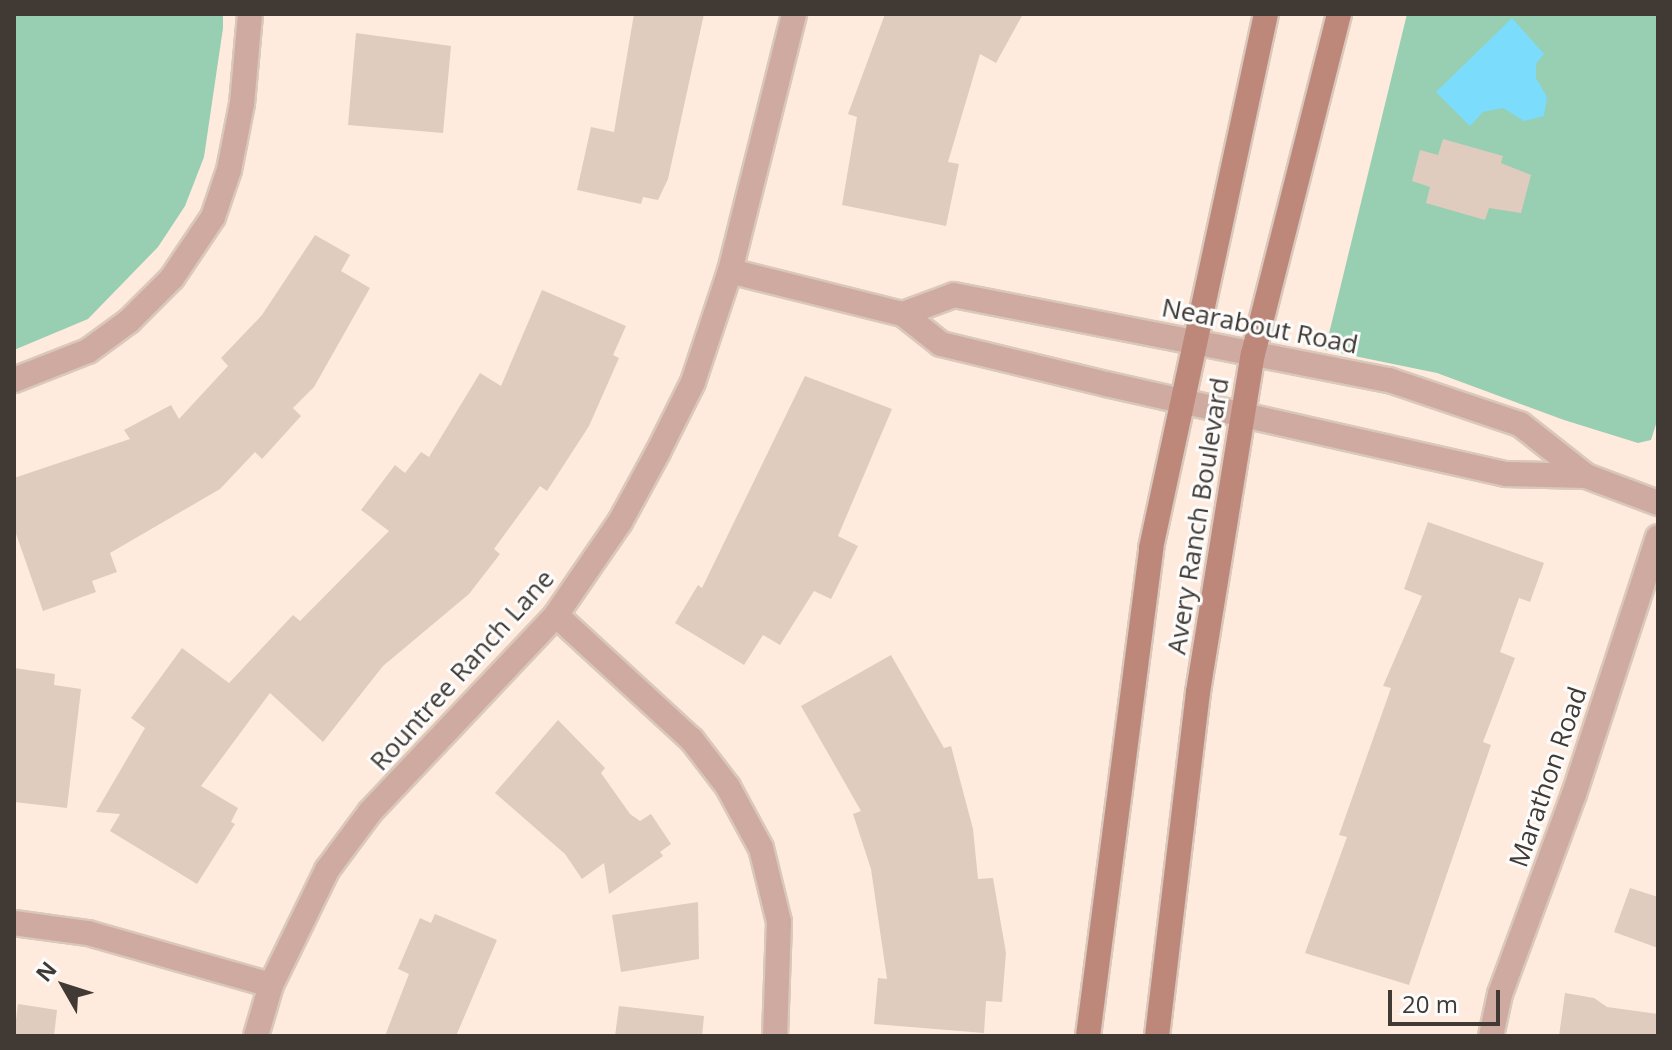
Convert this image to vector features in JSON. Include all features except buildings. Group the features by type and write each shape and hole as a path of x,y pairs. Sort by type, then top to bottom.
{"main road":[{"name":"Avery Ranch Boulevard","path":"1088,1036 1151,548 1180,400 1266,14"},
{"name":"Avery Ranch Boulevard","path":"1157,1036 1198,692 1253,354 1339,14"}],"street":[{"path":"14,380 88,351 129,321 172,278 213,217 239,117 250,14"},
{"name":"Rountree Ranch Lane","path":"256,1036 271,985 327,870 370,812 556,615 620,522 658,452 693,382 730,271 794,14"},
{"name":"Nearabout Road","path":"730,271 903,314 941,344 1506,474 1586,476"},
{"name":"Nearabout Road","path":"903,314 954,295 1389,380 1520,424 1586,476 1658,503"},
{"name":"Marathon Road","path":"1491,1036 1500,994 1574,794 1658,537"},
{"path":"556,615 692,740 728,787 761,848 779,922 775,1036"},
{"path":"14,923 88,933 271,985"}],"green space":[{"path":"14,14 223,14 223,28 204,157 185,206 158,247 88,319 14,350"},
{"path":"1407,14 1658,14 1658,418 1651,440 1638,443 1564,420 1437,373 1325,350"}],"water":[{"path":"1512,18 1544,54 1536,64 1536,78 1547,97 1544,116 1524,121 1503,108 1483,112 1470,126 1436,92"}]}
